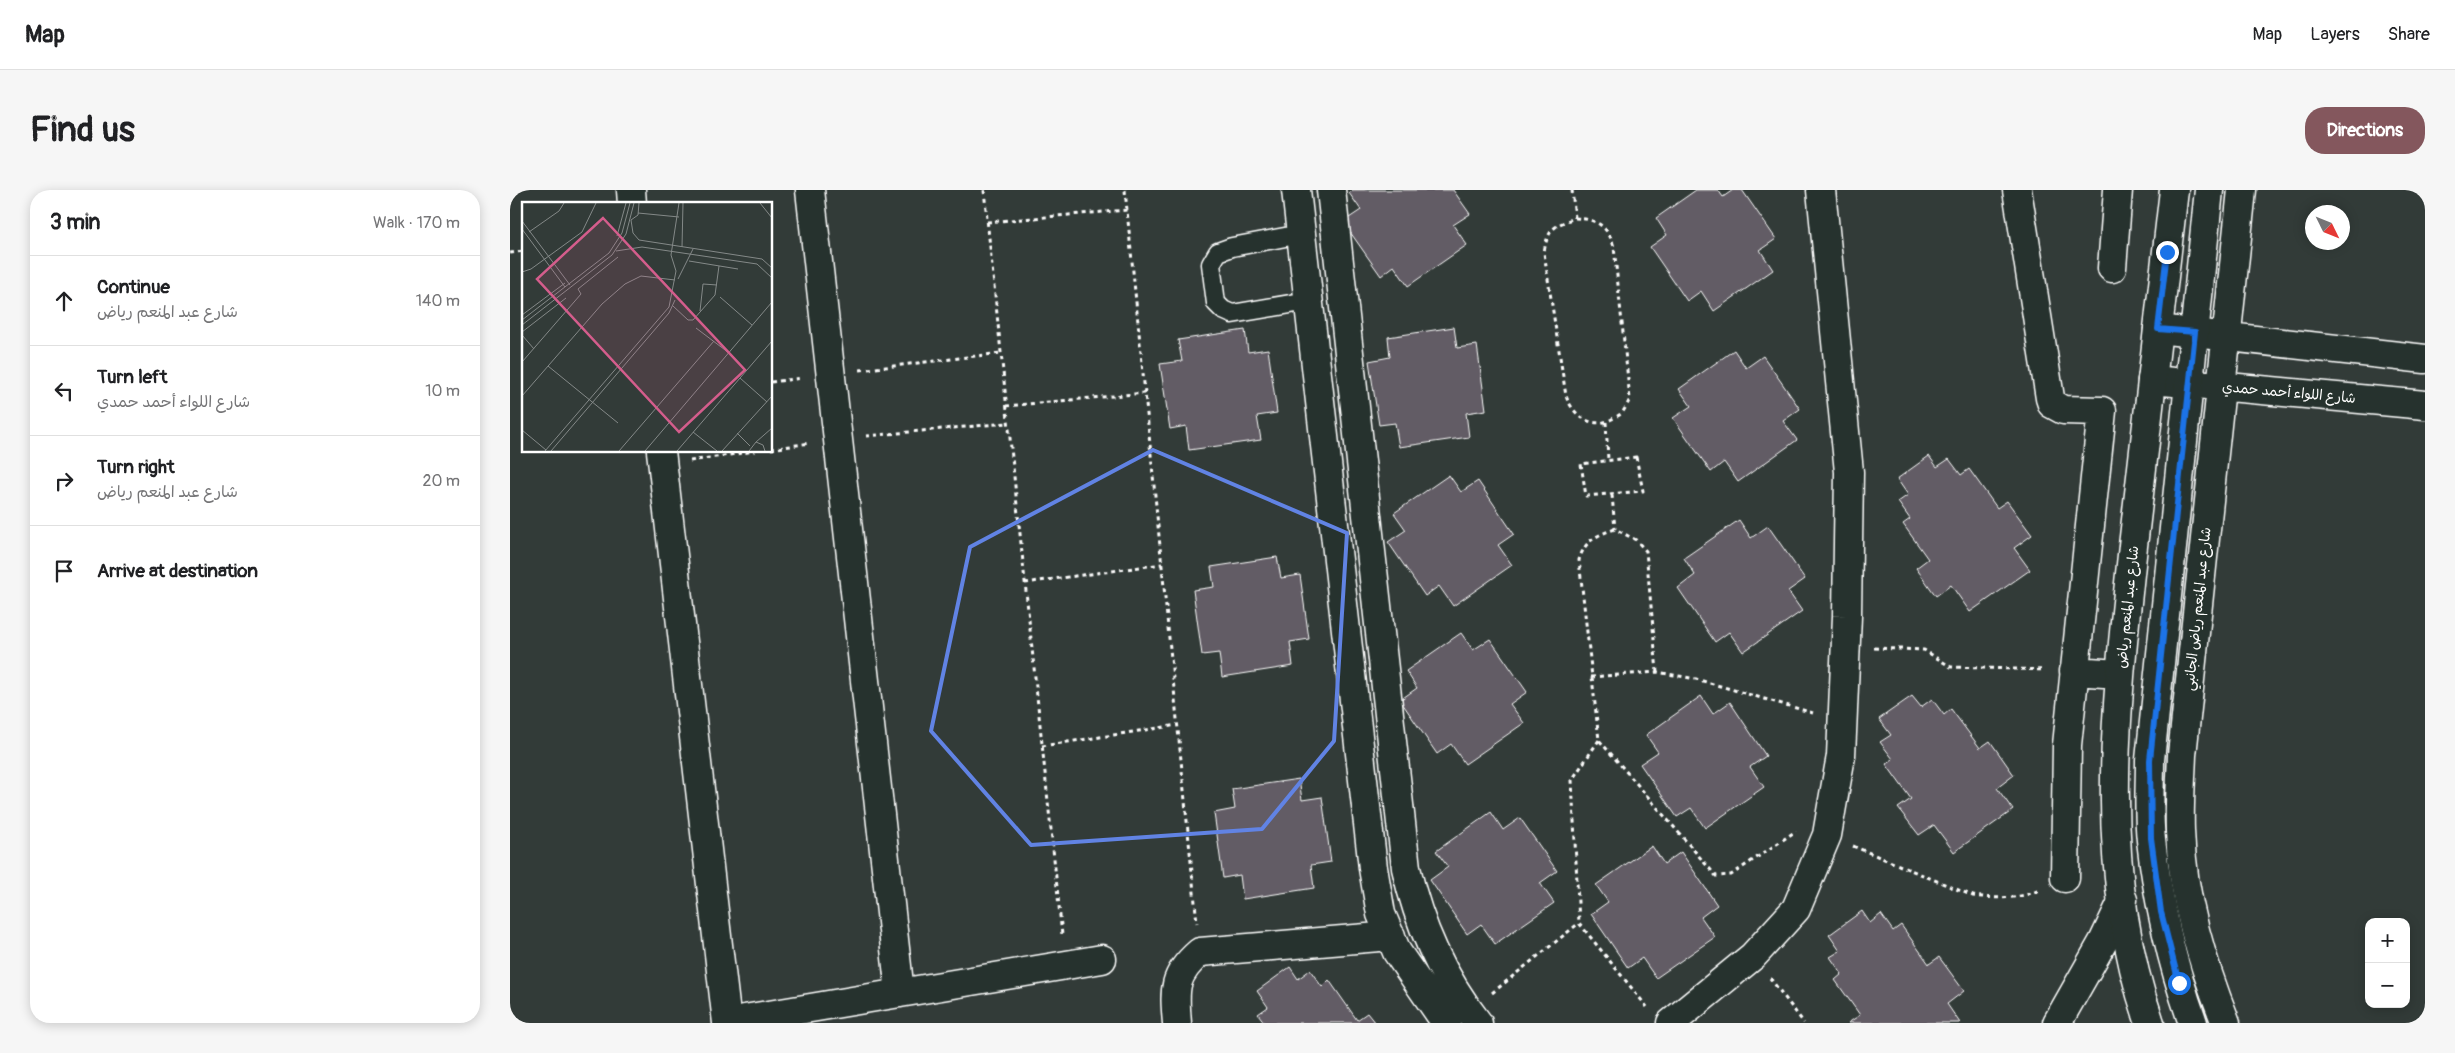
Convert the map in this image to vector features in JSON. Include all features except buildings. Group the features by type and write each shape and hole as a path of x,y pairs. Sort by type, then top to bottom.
{"street":[{"path":"810,190 900,993"},
{"path":"1331,190 1406,868 1415,906 1429,944 1465,1019"},
{"path":"1671,1023 1753,956 1796,909 1827,835 1841,756 1846,646 1849,472 1821,190"},
{"path":"2017,190 2052,404 2063,410 2102,411 2067,745 2065,878"},
{"path":"2112,268 2118,190"},
{"name":"شارع عبد المنعم رياض","path":"2150,1023 2127,934 2116,850 2115,765 2120,674 2174,190"},
{"path":"2193,1023 2179,983 2161,912 2151,838 2150,760 2209,190"},
{"name":"شارع عبد المنعم رياض الجانبي","path":"2226,1023 2206,973 2189,908 2180,832 2182,755 2242,190"},
{"path":"1302,191 1301,234 1308,301 1373,868 1381,914 1398,952 1465,1019"},
{"path":"2158,329 2425,359"},
{"name":"شارع اللواء أحمد حمدي","path":"2152,380 2425,404"},
{"path":"662,458 727,1022 1102,959"},
{"path":"2074,671 2120,674"},
{"path":"2057,1023 2103,942 2123,900"},
{"path":"1177,1023 1176,985 1184,965 1200,952 1391,936"}],"lane":[{"path":"1301,234 1232,247 1218,252 1211,264 1216,302 1223,310 1232,314 1308,301"}],"path":[{"path":"984,190 1065,965"},
{"path":"1124,190 1200,952"},
{"path":"1572,190 1575,218"},
{"path":"987,222 1126,210"},
{"path":"1575,218 1591,219 1600,223 1610,233 1614,247 1630,399 1622,414 1606,422 1593,423 1580,418 1571,408 1566,396 1544,253 1546,241 1551,231 1559,223 1575,218"},
{"path":"772,382 1001,354"},
{"path":"1006,406 1145,393"},
{"path":"1606,422 1608,460"},
{"path":"772,449 838,438 1008,423"},
{"path":"662,458 742,452"},
{"path":"1636,457 1643,491 1612,495 1586,496 1581,464 1636,457"},
{"path":"1612,495 1615,529"},
{"path":"1657,672 1646,551 1636,540 1615,529 1595,536 1583,548 1579,560 1599,740 1716,876 1731,875 1832,806"},
{"path":"1025,583 1162,564"},
{"path":"1846,646 1924,650 1951,667 2074,671"},
{"path":"1591,676 1657,672 1696,679 1842,721"},
{"path":"1042,746 1178,725"},
{"path":"1599,740 1572,780 1579,923 1648,1008"},
{"path":"1827,835 1973,896 1993,899 2012,898 2029,894 2065,878"},
{"path":"1465,1019 1579,923"},
{"path":"1753,956 1804,1023"}],"highlighted area":[{"path":"1153,450 1347,533 1334,741 1262,829 1031,845 931,731 970,547"}],"route":[{"path":"2167,252 2158,329 2195,332 2150,760 2151,838 2161,912 2179,983"}]}
